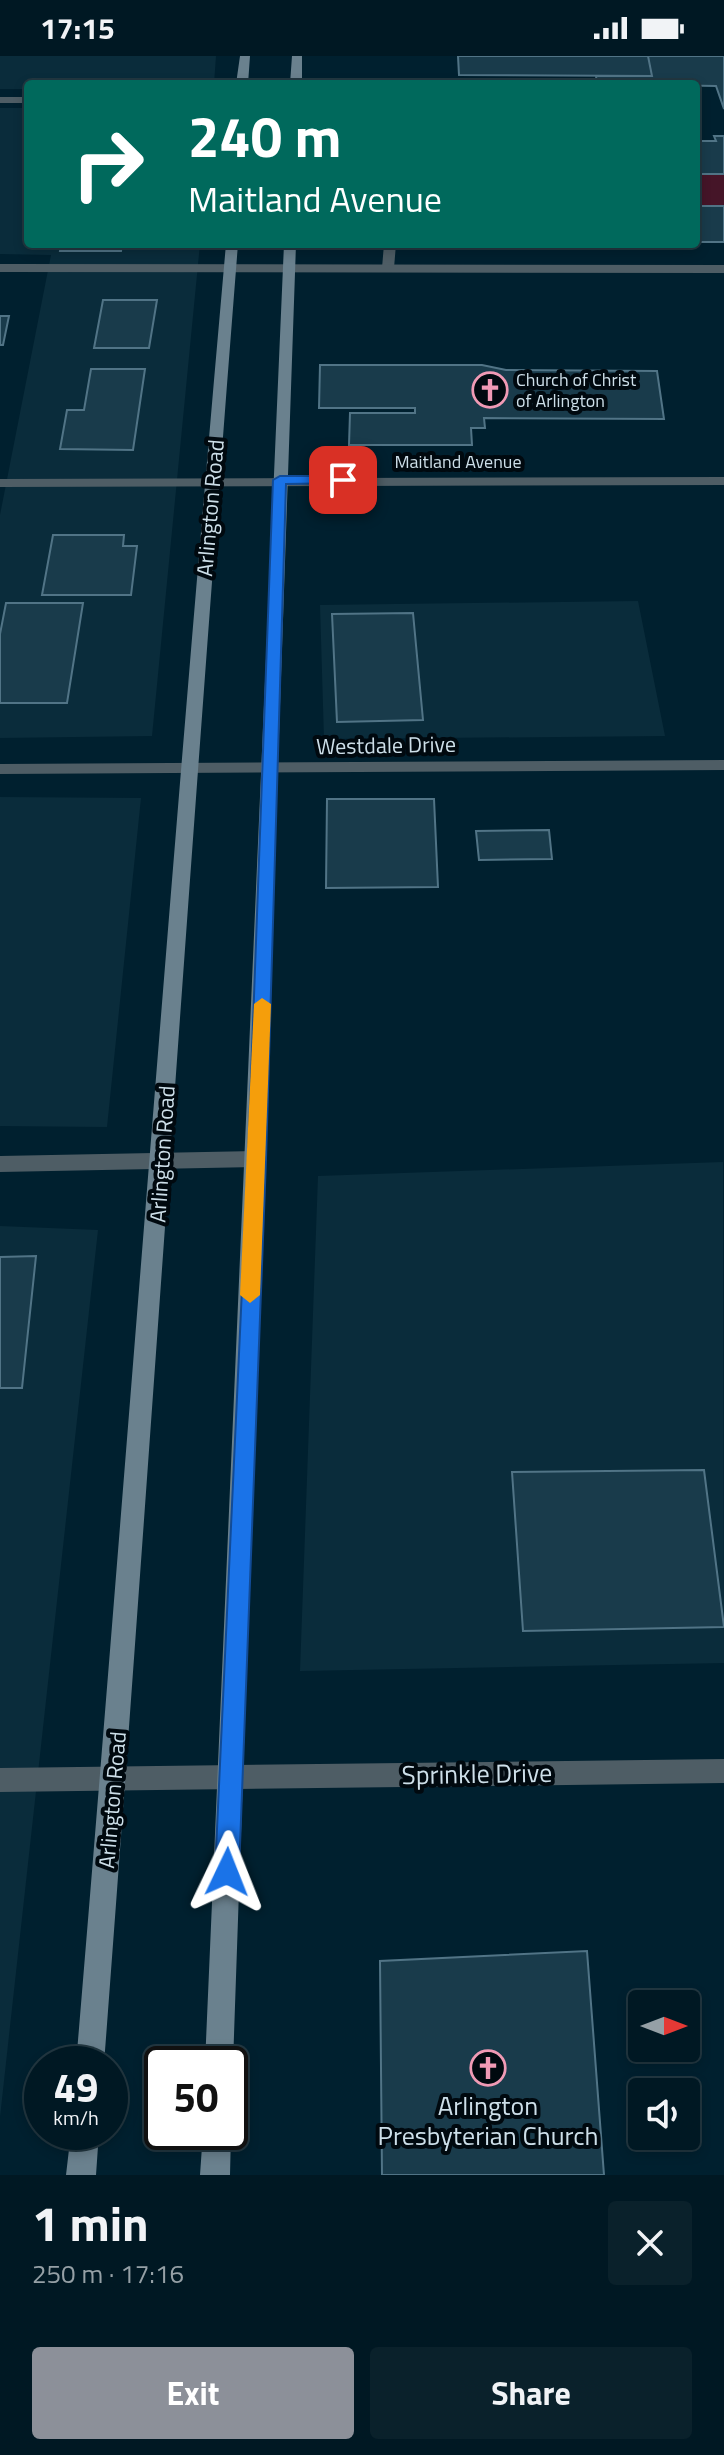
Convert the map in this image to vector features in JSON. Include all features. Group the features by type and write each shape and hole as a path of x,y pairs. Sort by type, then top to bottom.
{"main road":[{"path":"242,80 245,56"},
{"path":"296,80 297,56"},
{"name":"Arlington Road","path":"92,2046 162,1162 188,769 232,248"},
{"path":"220,2046 257,1159 290,248"},
{"path":"81,2175 83,2150"},
{"path":"215,2175 216,2150"}],"street":[{"path":"0,100 24,100"},
{"path":"388,268 390,248"},
{"path":"0,268 724,269"},
{"name":"Maitland Avenue","path":"0,483 724,481"},
{"name":"Westdale Drive","path":"0,769 724,765"},
{"path":"0,1164 257,1159"},
{"name":"Sprinkle Drive","path":"0,1780 724,1771"}],"shaded area":[{"path":"0,56 216,56 214,80 24,80 24,89 0,89"},
{"path":"0,108 24,108 24,248 200,248 152,736 0,738 0,515 51,255 0,254"},
{"path":"700,174 724,174 724,206 700,206"},
{"path":"638,601 665,736 324,739 320,605"},
{"path":"0,797 141,798 107,1127 0,1126"},
{"path":"723,1162 724,1663 300,1671 318,1176"},
{"path":"0,1226 98,1230 0,2117"}],"building":[{"path":"458,56 648,56 652,76 459,75"},
{"path":"648,56 724,56 724,109 716,86 700,86 700,80 596,80 596,76 652,76"},
{"path":"714,136 724,136 724,174 700,174 700,141 716,141"},
{"path":"700,206 724,206 724,242 700,242"},
{"path":"60,248 121,248 121,251 60,251"},
{"path":"103,300 157,300 149,348 94,348"},
{"path":"0,316 9,316 3,345 0,345"},
{"name":"Church of Christ of Arlington","path":"320,365 482,365 506,370 657,371 664,419 484,418 485,428 471,428 472,445 349,445 350,413 415,413 415,408 319,408"},
{"path":"91,369 145,369 133,450 60,449 67,410 84,410"},
{"path":"53,535 124,535 123,546 137,546 131,595 42,595"},
{"path":"6,603 83,603 67,703 0,703 0,634"},
{"path":"413,613 423,720 337,722 332,614"},
{"path":"327,799 434,799 438,887 326,888"},
{"path":"549,830 552,859 479,860 476,831"},
{"path":"36,1256 22,1388 0,1388 0,1257"},
{"path":"704,1470 724,1627 523,1631 512,1472"},
{"name":"Arlington Presbyterian Church","path":"587,1951 604,2175 382,2175 380,1961"}],"slow traffic":[{"path":"250,1295 262,1004"}],"place":[{"name":"Church of Christ of Arlington","path":"490,390"},
{"name":"Arlington Presbyterian Church","path":"488,2068"}],"route":[{"path":"227,1872 244,1401 257,1159 280,480 343,480"}]}
